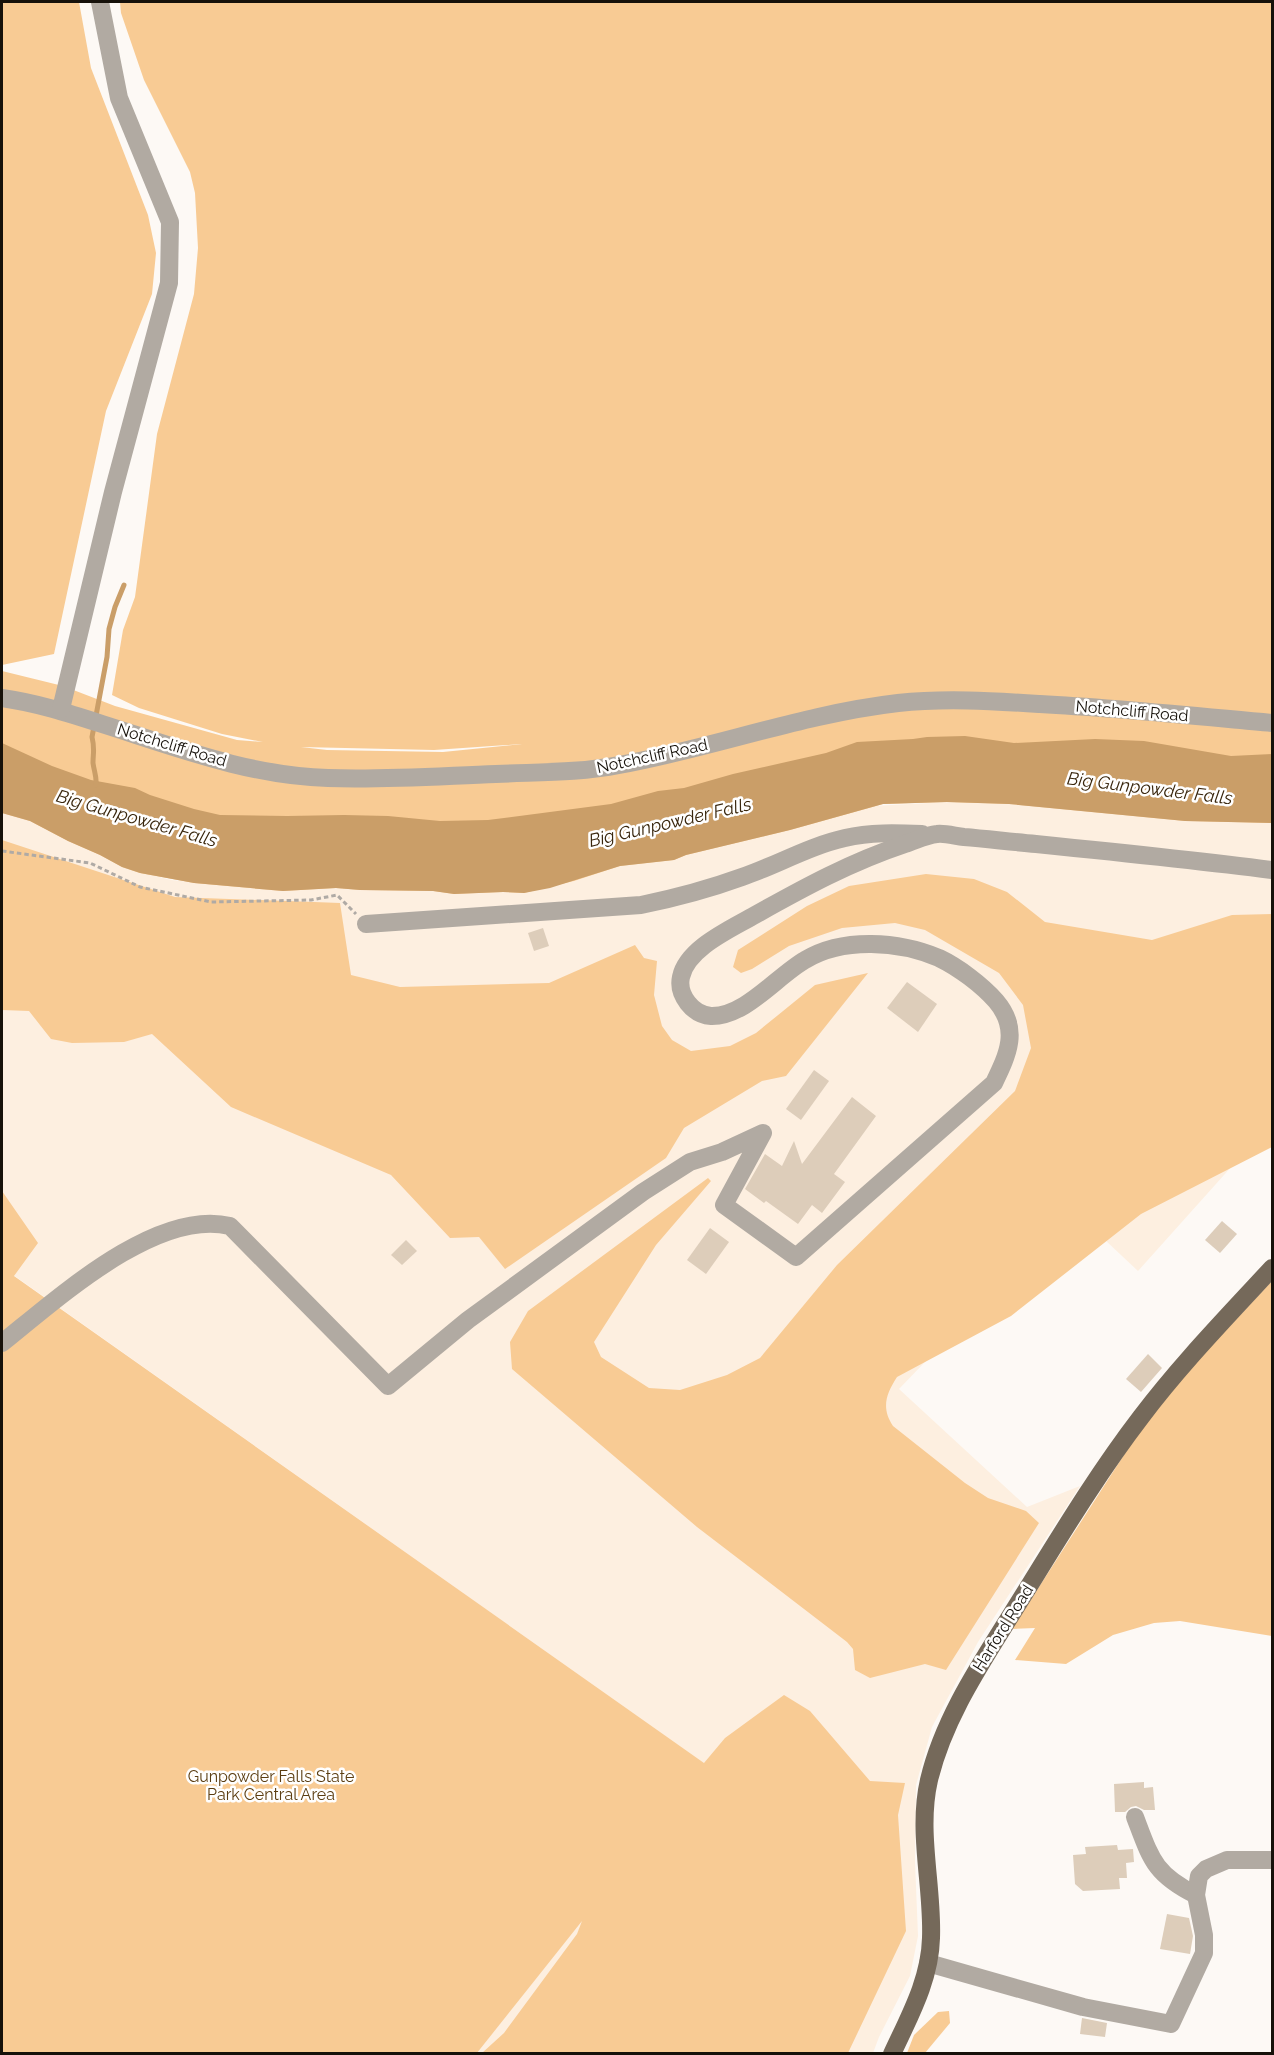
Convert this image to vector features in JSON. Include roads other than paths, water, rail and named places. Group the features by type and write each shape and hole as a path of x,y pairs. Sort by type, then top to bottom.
{"main road":[{"name":"Harford Road","path":"892,2054 921,1988 928,1962 931,1925 925,1809 928,1783 935,1757 954,1711 1035,1576 1139,1419 1186,1360 1272,1268"}],"street":[{"path":"60,710 113,492 169,282 170,222 118,98 100,2"},
{"name":"Notchcliff Road","path":"2,698 60,710 252,769 325,778 402,778 573,771 616,766 809,719 896,703 933,700 1073,706 1272,723"},
{"path":"366,924 641,905 680,897 743,877 807,850 845,838 883,833 935,834 1272,870"},
{"path":"2,1343 64,1294 131,1248 175,1229 215,1222 230,1226 388,1386 468,1320 643,1192 690,1162 722,1152 763,1133 724,1205 796,1257 994,1083 1007,1057 1010,1040 1009,1022 998,1004 980,985 940,958 903,947 865,944 834,948 806,959 746,1006 711,1016 694,1010 682,995 680,978 689,960 710,941 865,857 935,834"},
{"path":"1135,1817 1155,1865 1163,1875 1196,1895"},
{"path":"928,1962 1083,2007 1171,2024 1204,1953 1204,1935 1196,1895 1200,1876 1206,1869 1227,1860 1272,1860"}],"water":[{"name":"Big Gunpowder Falls","path":"965,736 1014,743 1095,739 1144,741 1231,756 1272,754 1272,823 1185,821 1009,804 947,802 883,804 674,860 620,866 550,888 524,893 454,894 433,891 336,888 283,891 194,883 140,873 122,867 30,821 2,813 2,743 52,766 91,780 135,788 194,809 220,815 388,816 440,821 488,820 611,804 658,791 684,788 733,774 826,753 857,742"}],"waterway":[{"path":"96,785 92,737 107,657 109,629 124,585"}],"park label":[{"name":"Gunpowder Falls State Park Central Area","path":"271,1785"}]}
